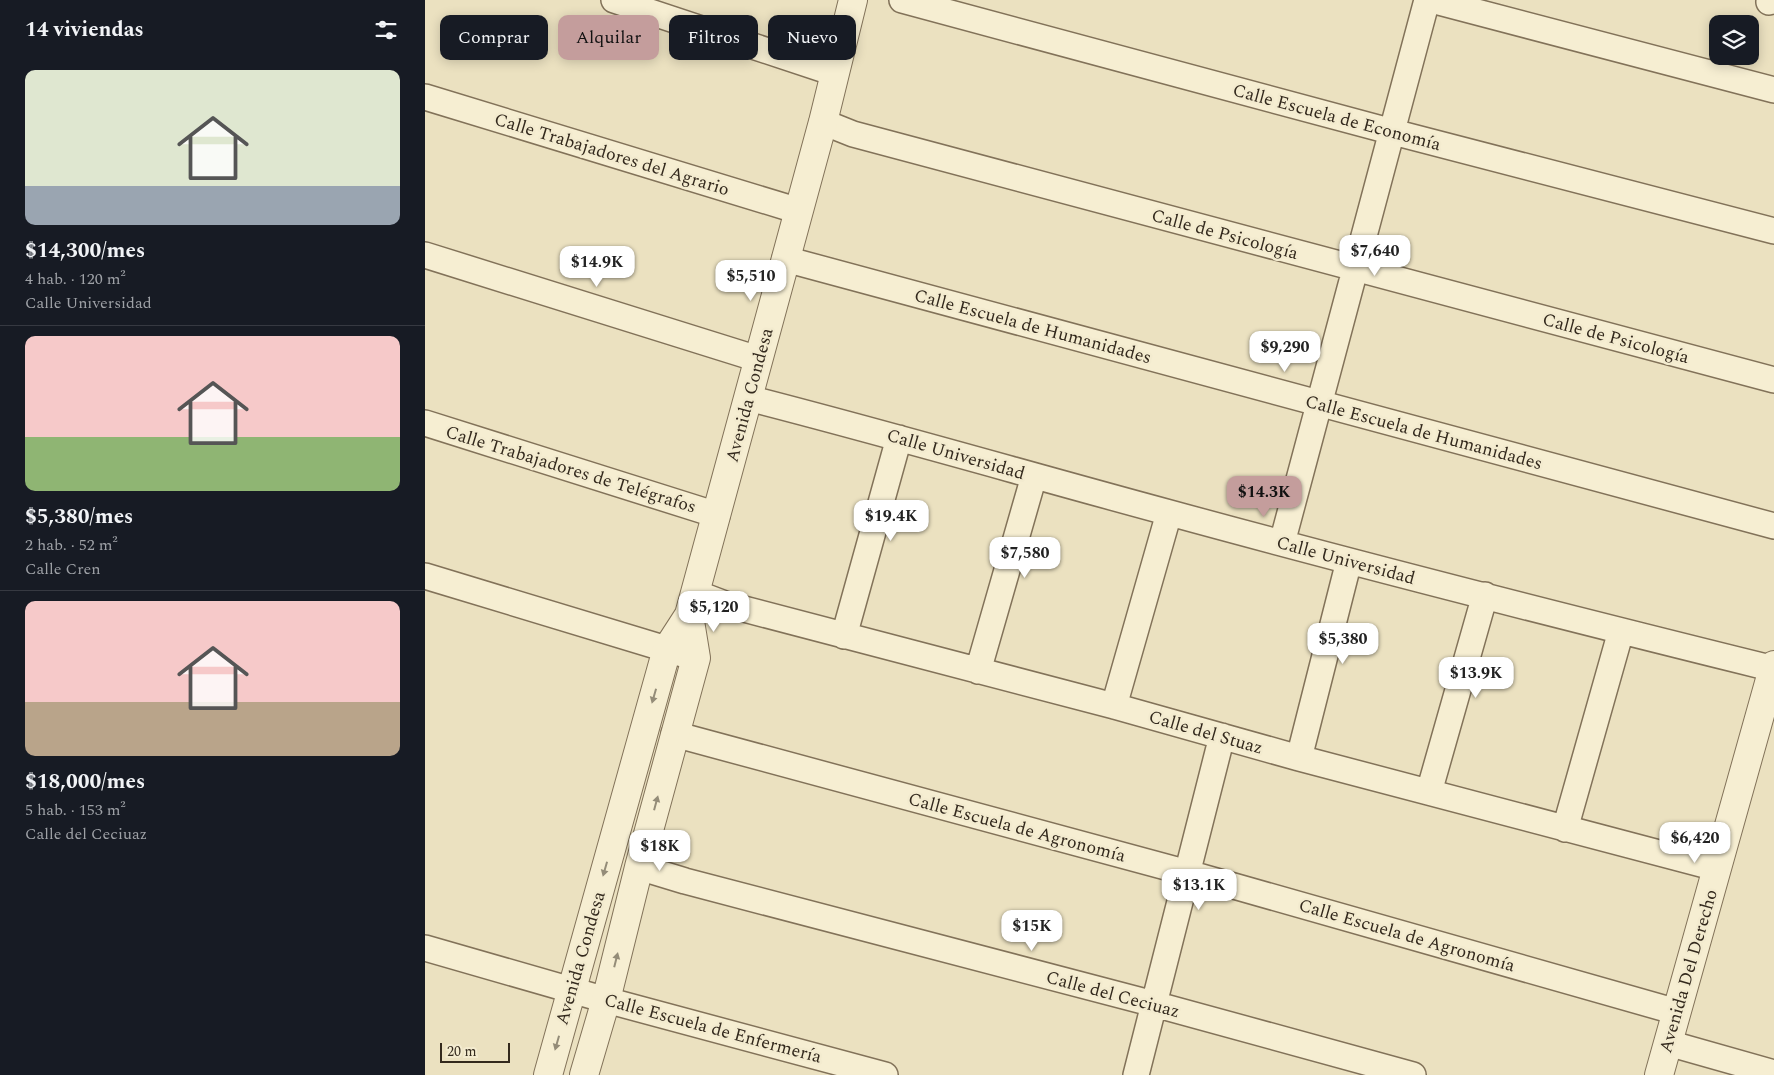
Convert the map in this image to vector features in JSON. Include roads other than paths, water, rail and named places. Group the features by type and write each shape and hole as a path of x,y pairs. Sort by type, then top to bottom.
{"street":[{"path":"614,0 835,73"},
{"name":"Avenida Condesa","path":"547,1075 667,649 692,604 823,122 853,0"},
{"name":"Calle Escuela de Economía","path":"901,0 1393,132 1774,231"},
{"path":"1283,543 1427,0"},
{"path":"1431,0 1774,90"},
{"name":"Calle Trabajadores del Agrario","path":"425,97 799,211"},
{"name":"Calle de Psicología","path":"823,122 853,134 1774,380"},
{"path":"425,255 758,359"},
{"name":"Calle Escuela de Humanidades","path":"785,260 1774,526"},
{"name":"Calle Universidad","path":"748,398 1349,561 1774,668"},
{"name":"Calle Trabajadores de Telégrafos","path":"425,423 717,515"},
{"path":"844,636 899,438"},
{"path":"978,671 1034,476"},
{"path":"1114,706 1169,513"},
{"path":"1299,758 1349,561"},
{"path":"425,576 696,658"},
{"path":"1429,792 1485,595"},
{"name":"Avenida Condesa","path":"584,1075 606,1000 674,734 696,658 692,604"},
{"name":"Calle del Stuaz","path":"692,604 725,604 1717,868"},
{"path":"1565,829 1621,631"},
{"name":"Avenida Del Derecho","path":"1659,1075 1774,668"},
{"name":"Calle Escuela de Agronomía","path":"674,734 1188,873 1677,1012"},
{"path":"1136,1075 1222,736"},
{"name":"Calle del Ceciuaz","path":"639,867 685,882 1154,1004 1413,1075"},
{"name":"Calle Escuela de Enfermería","path":"425,948 606,1000 885,1075"},
{"path":"1668,1042 1774,1073"}]}
